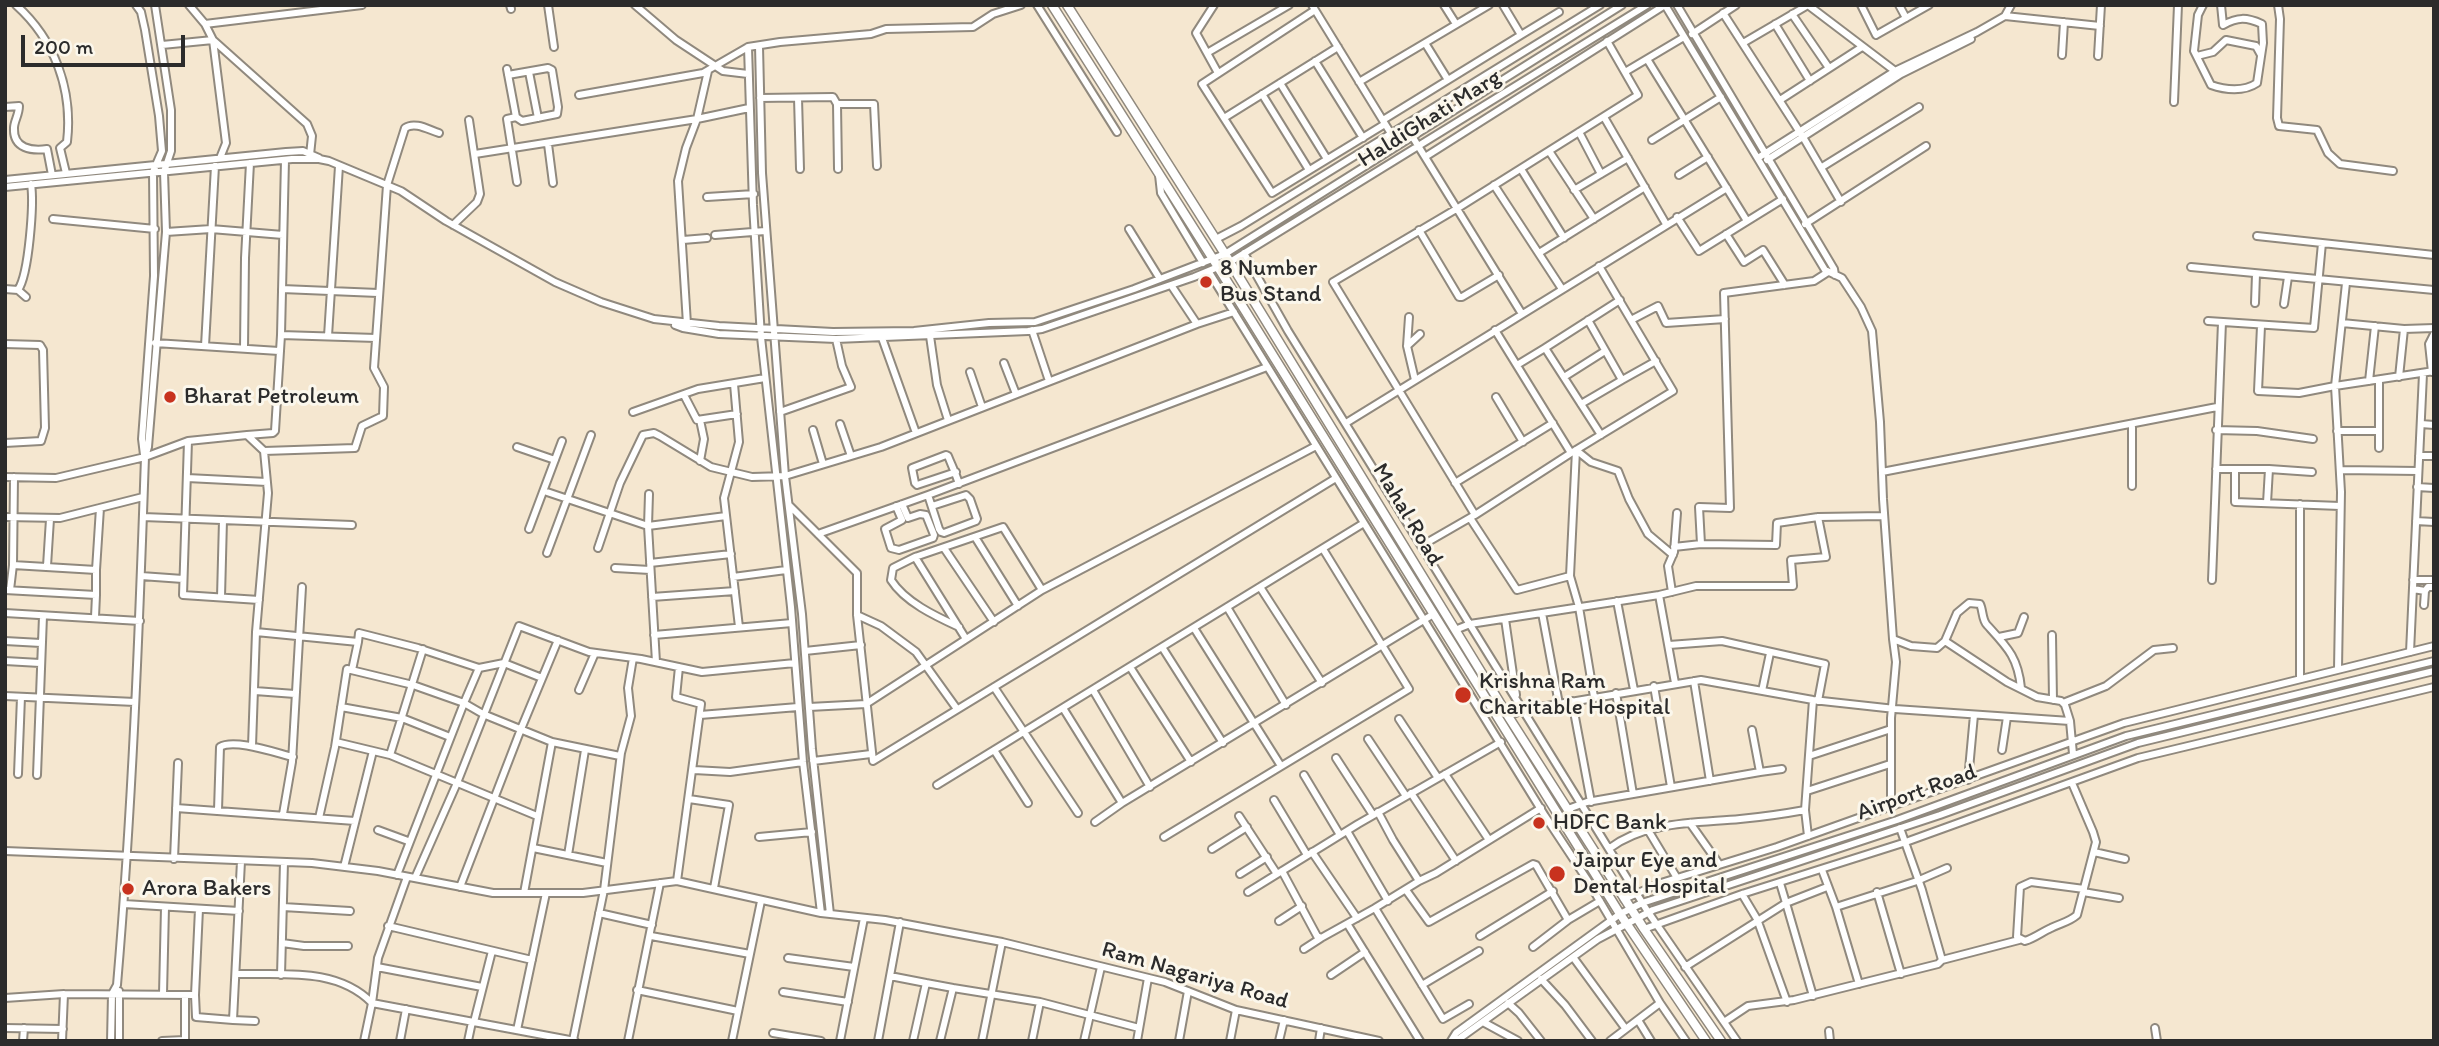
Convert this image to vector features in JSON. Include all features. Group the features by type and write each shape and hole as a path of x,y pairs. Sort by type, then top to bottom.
{"main road":[{"name":"Mahal Road","path":"1052,5 1213,259 1429,618 1620,915 1706,1041"},
{"name":"Mahal Road","path":"1067,5 1228,258 1508,716 1624,899 1721,1041"}],"street":[{"path":"16,5 31,19 49,43 65,88 68,130 67,142 60,148 66,173"},
{"path":"111,1041 115,1032 124,904 145,457 148,447 153,342 154,168 162,151 145,30 141,12 136,5"},
{"path":"153,342 166,232 165,168 171,150 172,122 155,5"},
{"path":"189,5 205,24 213,40 226,143 220,158"},
{"path":"205,24 362,5"},
{"path":"548,5 554,47"},
{"path":"635,5 676,40 723,71 748,74"},
{"path":"579,95 708,71 748,47 871,34 886,29 973,27 993,14 1021,5"},
{"path":"1037,5 1116,132"},
{"path":"1214,5 1196,33 1218,73"},
{"path":"1207,53 1289,5"},
{"path":"1444,5 1456,24"},
{"path":"1359,82 1489,5"},
{"path":"1503,5 1521,35"},
{"path":"1216,239 1600,5"},
{"name":"HaldiGhati Marg","path":"1228,258 1412,136 1622,5"},
{"name":"HaldiGhati Marg","path":"1228,258 1244,253 1647,5"},
{"path":"1425,157 1665,5 1721,97 1763,159 1783,199 1834,269 1831,274 1814,281 1724,293 1730,508 1699,507 1701,544"},
{"path":"1677,5 1803,225"},
{"path":"1692,34 1736,5"},
{"path":"1743,43 1808,5 1895,71"},
{"path":"1861,5 1876,35 1929,5"},
{"path":"1899,5 1906,18"},
{"path":"1802,135 1895,71 2005,16 2011,5"},
{"path":"2098,57 2101,5"},
{"path":"2174,102 2178,5"},
{"path":"2203,5 2194,51 2211,85 2222,89 2250,88 2257,83 2263,43 2262,23 2246,17 2223,25 2221,5"},
{"path":"2278,5 2280,19 2277,118 2280,125 2317,130 2328,153 2340,164 2393,171"},
{"path":"1398,145 1384,122 1359,82 1314,8 1202,83 1272,193 1363,138 1384,122 1448,80 1559,12"},
{"path":"1723,13 1822,167 1840,202"},
{"path":"1792,14 1829,68"},
{"path":"2005,16 2099,26"},
{"path":"2062,55 2064,22"},
{"path":"1775,24 1810,81"},
{"path":"1763,159 1901,74 1971,38 1977,32"},
{"path":"1570,576 1517,590 1333,282 1458,208 1638,95 1603,33"},
{"path":"1625,72 1685,37"},
{"path":"162,46 213,40 307,124 313,136 310,156"},
{"path":"2197,56 2213,52 2226,40 2256,46 2261,55"},
{"path":"1425,43 1448,80"},
{"path":"759,46 765,231 785,476 830,914"},
{"path":"748,47 752,194 760,333 792,623 803,762 821,913"},
{"path":"1224,118 1338,47"},
{"path":"1780,100 1862,47"},
{"path":"2261,55 2278,57"},
{"path":"1647,59 1747,221"},
{"path":"1315,61 1363,138"},
{"path":"551,68 558,111 555,114 520,121 516,117 507,72 529,72 551,68"},
{"path":"686,325 678,181 708,71"},
{"path":"529,72 538,118"},
{"path":"1280,83 1327,159"},
{"path":"1262,94 1309,170"},
{"path":"760,99 833,97 837,104 838,169"},
{"path":"1652,140 1721,97"},
{"path":"798,98 800,169"},
{"path":"837,104 874,104 877,166"},
{"path":"5,107 19,106 14,127 15,138 23,148 33,151 47,149 52,175"},
{"path":"1822,167 1919,107"},
{"path":"475,154 697,119 738,108 749,108"},
{"path":"516,117 507,119 517,182"},
{"path":"1604,117 1666,223"},
{"path":"453,225 477,202 480,194 469,120"},
{"path":"264,451 355,448 362,426 383,416 384,387 374,368 387,185 405,128 416,125 439,134"},
{"path":"1579,132 1601,174"},
{"path":"1412,136 1522,314"},
{"path":"548,144 554,183"},
{"path":"1803,225 1926,146"},
{"path":"1549,151 1594,219"},
{"path":"165,168 220,158 286,152 310,156 401,191 453,225 578,293 671,323 760,333 836,339 1042,329 1209,272 1218,268 1228,258"},
{"path":"5,180 66,173 215,166 310,156"},
{"path":"1679,175 1708,157"},
{"path":"1574,190 1628,158"},
{"path":"5,477 56,478 145,457 188,441 275,431 281,335 285,160"},
{"path":"244,348 250,163"},
{"path":"205,346 215,166"},
{"path":"328,336 339,166"},
{"path":"5,187 154,168"},
{"path":"1521,169 1564,238"},
{"path":"1159,174 1161,193 1203,263"},
{"path":"18,289 24,276 31,230 34,200 32,184"},
{"path":"1494,185 1562,289"},
{"path":"1539,253 1645,187"},
{"path":"1346,423 1666,223 1727,188"},
{"path":"707,197 764,193"},
{"path":"1677,217 1699,251 1783,199"},
{"path":"52,219 155,229"},
{"path":"166,232 211,229 283,235"},
{"path":"1129,229 1160,279"},
{"path":"1419,230 1459,297 1499,275"},
{"path":"715,235 765,231"},
{"path":"1726,234 1744,262 1763,250 1785,285"},
{"path":"2258,236 2434,255"},
{"path":"683,240 707,238"},
{"path":"2208,321 2314,328 2322,243"},
{"path":"1244,253 1288,331 1642,903 1737,1041"},
{"path":"774,334 914,331 989,323 1035,322 1213,259 1228,258"},
{"path":"1420,546 1674,391 1599,265"},
{"path":"2191,267 2434,290"},
{"path":"1209,272 1315,446 1429,618 1637,967 1686,1041"},
{"path":"1831,274 1842,278 1861,307 1872,331 1896,662 1891,729 1891,808"},
{"path":"2255,303 2256,274"},
{"path":"2284,304 2288,277"},
{"path":"2338,669 2340,470 2335,386 2346,283"},
{"path":"1171,285 1197,324"},
{"path":"5,289 18,289 26,297"},
{"path":"282,289 378,293"},
{"path":"1517,365 1620,300"},
{"path":"1632,320 1658,306 1666,323 1725,319"},
{"path":"598,548 620,483 643,435 654,433 711,467 732,473 785,476 916,433 1234,312"},
{"path":"1409,317 1407,346 1415,380"},
{"path":"1588,320 1622,380"},
{"path":"2212,580 2222,322"},
{"path":"2342,323 2404,329 2434,328"},
{"path":"2261,326 2258,391 2298,393 2433,372 2429,344 2434,334"},
{"path":"2369,381 2375,326"},
{"path":"2399,377 2404,329"},
{"path":"1032,330 1049,381"},
{"path":"1495,330 1553,424 1574,451 1618,471 1629,499 1648,534 1672,555"},
{"path":"1407,346 1420,334"},
{"path":"281,335 376,338"},
{"path":"930,336 937,385 948,420"},
{"path":"882,338 916,433"},
{"path":"780,412 851,387 842,366 836,339"},
{"path":"153,342 279,351"},
{"path":"5,344 40,345 43,350 45,415 41,442 5,443"},
{"path":"1545,348 1601,435"},
{"path":"1564,377 1605,351"},
{"path":"1581,404 1656,361"},
{"path":"1004,363 1016,394"},
{"path":"818,534 959,484 1267,367"},
{"path":"970,372 982,407"},
{"path":"2410,652 2423,374"},
{"path":"2379,380 2379,448"},
{"path":"633,412 698,389 778,381"},
{"path":"734,384 739,442 724,498 738,627"},
{"path":"684,395 694,418 701,420 737,414"},
{"path":"1496,397 1523,442"},
{"path":"1882,472 2217,407"},
{"path":"700,461 704,439 701,420"},
{"path":"840,424 850,456"},
{"path":"1455,483 1553,424"},
{"path":"2421,424 2434,425"},
{"path":"2132,425 2132,486"},
{"path":"813,430 823,464"},
{"path":"2216,430 2257,431 2314,439"},
{"path":"2337,431 2379,430"},
{"path":"247,435 264,451 267,482 256,632 252,746"},
{"path":"547,552 591,435"},
{"path":"188,441 183,594 259,600"},
{"path":"529,528 562,441"},
{"path":"809,707 866,704 1042,590 1315,446"},
{"path":"517,447 555,460"},
{"path":"1574,451 1570,576 1579,607 1594,697"},
{"path":"956,472 918,485 915,483 912,468 946,455 956,472 959,484"},
{"path":"2419,456 2434,456"},
{"path":"2216,469 2312,472"},
{"path":"2235,469 2235,502 2340,506"},
{"path":"2267,503 2269,469"},
{"path":"2340,470 2418,471"},
{"path":"14,477 9,518 13,565 8,590 96,595"},
{"path":"187,478 267,482"},
{"path":"789,504 857,573 857,615 873,761 1336,478"},
{"path":"2417,487 2434,488"},
{"path":"544,491 648,526 726,516"},
{"path":"649,494 648,526 656,663"},
{"path":"928,495 939,529 944,533 977,519 966,495 932,506"},
{"path":"9,518 50,519 72,516 144,497"},
{"path":"899,505 905,519"},
{"path":"2300,505 2300,678"},
{"path":"95,617 100,508"},
{"path":"1672,592 1668,566 1674,547 1677,513"},
{"path":"920,514 926,515 933,538 899,550 892,549 885,529 905,519 920,514"},
{"path":"1674,547 1701,544 1776,545 1777,523 1818,517 1884,516"},
{"path":"143,517 352,525"},
{"path":"1455,630 1470,624 1659,595 1696,586 1793,586 1791,560 1826,557 1818,517"},
{"path":"47,566 50,519"},
{"path":"220,597 223,520"},
{"path":"2416,521 2434,522"},
{"path":"937,785 1364,523"},
{"path":"959,628 923,608 895,586 891,580 893,568 915,557 1003,527 1042,590"},
{"path":"975,537 1018,606"},
{"path":"944,548 994,622"},
{"path":"1164,837 1409,689 1322,549"},
{"path":"615,568 650,566 730,554"},
{"path":"915,557 966,639"},
{"path":"13,565 96,570"},
{"path":"733,577 786,570"},
{"path":"141,576 183,579"},
{"path":"2413,580 2434,580"},
{"path":"283,814 293,757 302,587"},
{"path":"1260,587 1322,683"},
{"path":"2424,605 2425,591 2428,587 2434,587"},
{"path":"2413,589 2425,591"},
{"path":"652,597 735,591"},
{"path":"1659,595 1675,683"},
{"path":"1616,601 1634,690"},
{"path":"1893,639 1911,646 1937,648 1945,641 1957,613 1974,602 1981,606 1986,625 2000,637 2018,666 2021,688"},
{"path":"1227,607 1286,705"},
{"path":"5,613 139,621"},
{"path":"1542,613 1559,704"},
{"path":"857,615 881,626 916,652 957,709"},
{"path":"37,775 43,616"},
{"path":"2000,637 2018,633 2024,617"},
{"path":"1095,822 1122,803 1429,618"},
{"path":"1505,619 1517,700"},
{"path":"654,635 792,623"},
{"path":"364,1041 377,967 388,926 457,783 519,626 594,653 702,672 795,663"},
{"path":"1194,628 1281,766"},
{"path":"256,632 358,642"},
{"path":"352,670 359,633 423,649 479,668 504,663 542,678"},
{"path":"2052,635 2053,700"},
{"path":"460,887 558,640"},
{"path":"5,641 41,643"},
{"path":"1668,645 1722,641 1825,664 1815,701 1809,756 1805,810 1808,836"},
{"path":"1945,641 1994,675 2037,696 2063,702 2106,687 2154,650 2173,648"},
{"path":"804,651 861,645"},
{"path":"1624,899 1677,878 1891,808 2124,723 2434,646"},
{"path":"1163,647 1223,743"},
{"path":"390,755 423,649"},
{"path":"579,690 594,653"},
{"path":"1762,691 1770,653"},
{"path":"236,974 327,977 360,991 372,1003 574,1041 604,890 620,756 631,716 628,688 633,658"},
{"path":"5,661 40,663"},
{"name":"Airport Road","path":"1453,1041 1456,1033 1611,921 1642,903 1897,820 2073,754 2174,722 2434,661"},
{"path":"677,881 701,703 676,696 679,667"},
{"path":"1130,667 1191,762"},
{"path":"397,875 408,841 479,668"},
{"path":"319,818 336,742 347,669 412,685 464,703 483,714 552,742 620,756"},
{"name":"Airport Road","path":"1453,1041 1573,957 1648,912 1900,828 2164,735 2434,671"},
{"path":"1508,716 1523,710 1701,680 1815,701 2070,722"},
{"path":"1694,681 1710,781"},
{"path":"1654,686 1671,787"},
{"path":"995,687 1078,813"},
{"path":"1644,929 1742,894 1903,843 2138,758 2434,687"},
{"path":"1093,690 1150,787"},
{"path":"254,691 295,694"},
{"path":"1616,693 1633,794"},
{"path":"5,696 135,702"},
{"path":"18,774 21,697"},
{"path":"1572,701 1591,802"},
{"path":"2063,702 2070,722 2073,754"},
{"path":"341,707 402,718 450,737"},
{"path":"700,715 799,707"},
{"path":"20,708 38,709"},
{"path":"1063,708 1122,803"},
{"path":"1968,779 1974,715"},
{"path":"2002,750 2007,718"},
{"path":"1399,719 1489,840"},
{"path":"1809,756 1891,729"},
{"path":"1752,730 1760,772"},
{"path":"1368,738 1456,861"},
{"path":"336,742 390,755 537,816"},
{"path":"524,893 552,742"},
{"path":"1248,892 1343,833 1501,742"},
{"path":"218,810 220,747 225,744 252,746 293,757"},
{"path":"568,855 585,750"},
{"path":"995,750 1028,803"},
{"path":"345,867 373,751"},
{"path":"813,761 872,754"},
{"path":"1336,758 1419,881"},
{"path":"694,770 730,772 803,762"},
{"path":"174,859 178,764"},
{"path":"1807,790 1890,764"},
{"path":"1568,809 1633,794 1782,769"},
{"path":"1304,775 1388,901"},
{"path":"1724,1022 1748,1006 1787,1002 1901,974 1938,964 1942,960 2019,940 2025,941 2068,922 2077,915 2096,842 2072,783"},
{"path":"689,799 729,805 714,888"},
{"path":"1273,800 1357,918"},
{"path":"176,808 355,821"},
{"path":"1304,949 1541,808"},
{"path":"1610,848 1636,832 1805,810"},
{"path":"1239,816 1302,906 1317,936 1321,938"},
{"path":"1690,823 1719,864"},
{"path":"1212,849 1247,827"},
{"path":"1900,828 1903,843 1922,890 1942,960"},
{"path":"378,830 408,841"},
{"path":"1648,830 1677,878"},
{"path":"759,837 821,831"},
{"path":"533,848 607,863"},
{"name":"Ram Nagariya Road","path":"5,851 242,860 345,867 493,893 604,890 677,881 821,913 900,922 1002,942 1148,978 1236,1010 1374,1040"},
{"path":"2094,852 2125,859"},
{"path":"1240,874 1267,857"},
{"path":"233,1020 242,860"},
{"path":"281,975 284,862"},
{"path":"1406,890 1429,922 1530,864 1536,865 1568,920"},
{"path":"1836,907 1917,881 1947,868"},
{"path":"1822,870 1859,984"},
{"path":"2019,940 2016,932 2022,884 2031,882 2119,898"},
{"path":"629,1040 660,883"},
{"path":"1780,883 1813,996"},
{"path":"1685,967 1719,947 1757,919 1786,903 1828,887"},
{"path":"1480,936 1552,891"},
{"path":"1877,892 1901,974"},
{"path":"517,1030 546,893"},
{"path":"1742,894 1757,919 1787,1002"},
{"path":"732,1041 761,901"},
{"path":"1533,947 1568,920 1600,901"},
{"path":"124,904 239,911"},
{"path":"1279,921 1302,906"},
{"path":"163,994 165,907"},
{"path":"283,907 350,911"},
{"path":"1375,908 1443,1019 1469,1004"},
{"path":"196,1017 200,909"},
{"path":"599,913 652,925"},
{"path":"841,1041 864,918"},
{"path":"878,1041 900,922"},
{"path":"1348,925 1420,1041"},
{"path":"388,926 532,960"},
{"path":"651,936 750,954"},
{"path":"982,1041 1002,942"},
{"path":"282,943 348,946"},
{"path":"468,1041 492,951"},
{"path":"1422,985 1479,951"},
{"path":"1331,975 1365,952"},
{"path":"1573,957 1625,1028"},
{"path":"788,958 854,967"},
{"path":"377,967 482,987"},
{"path":"1084,1041 1101,967"},
{"path":"890,976 1040,1002 1139,1028"},
{"path":"1137,1041 1148,978"},
{"path":"1541,979 1592,1041"},
{"path":"913,1041 926,983"},
{"path":"940,1041 953,988"},
{"path":"637,990 738,1011"},
{"path":"1179,1041 1188,991"},
{"path":"783,992 848,1002"},
{"path":"5,998 64,994 195,995"},
{"path":"62,1041 64,994"},
{"path":"162,1041 185,1041 185,995"},
{"path":"1032,1041 1040,1002"},
{"path":"1508,1003 1541,1041"},
{"path":"1611,1041 1660,1003"},
{"path":"400,1041 406,1009"},
{"path":"1230,1041 1236,1010"},
{"path":"186,1016 255,1021"},
{"path":"1279,1041 1284,1020"},
{"path":"1638,1020 1650,1041"},
{"path":"1483,1022 1518,1041"},
{"path":"5,1028 62,1029"},
{"path":"23,1041 24,1028"},
{"path":"1319,1041 1321,1028"},
{"path":"2155,1028 2157,1041"},
{"path":"1829,1031 1830,1041"},
{"path":"115,1032 119,1041"},
{"path":"774,1033 821,1041"}],"place":[{"name":"8 Number Bus Stand","path":"1206,282"},
{"name":"Bharat Petroleum","path":"170,397"},
{"name":"Krishna Ram Charitable Hospital","path":"1463,695"},
{"name":"HDFC Bank","path":"1539,823"},
{"name":"Jaipur Eye and Dental Hospital","path":"1557,874"},
{"name":"Arora Bakers","path":"128,889"}]}
